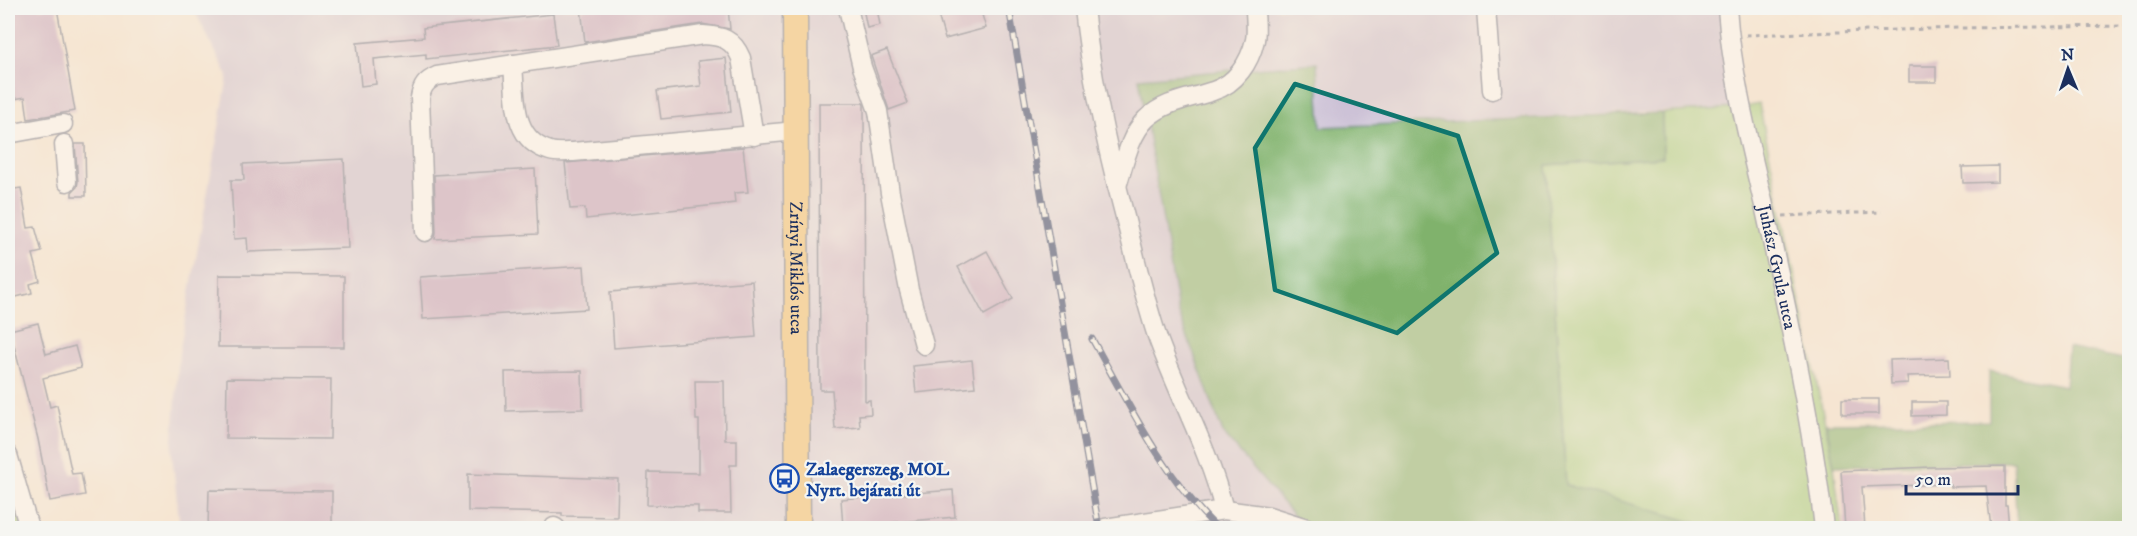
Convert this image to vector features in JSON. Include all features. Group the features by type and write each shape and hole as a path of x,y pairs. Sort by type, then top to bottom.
{"main road":[{"name":"Zrínyi Miklós utca","path":"795,8 798,528"}],"street":[{"path":"849,8 862,67 878,111 890,193 909,290 924,345"},
{"path":"1084,8 1098,98 1147,307 1204,449 1224,510"},
{"path":"1117,186 1133,138 1145,120 1162,106 1215,91 1239,74 1256,38 1255,8"},
{"path":"1486,8 1492,90"},
{"name":"Juhász Gyula utca","path":"1728,8 1729,36 1738,91 1803,383 1824,528"},
{"path":"425,232 419,112 422,89 428,81 437,76 703,35 727,38 736,47 741,58 754,136"},
{"path":"513,64 519,120 524,136 534,145 552,152 585,151 796,131"},
{"path":"8,134 63,124"},
{"path":"43,127 51,143 64,149 67,182"},
{"path":"8,456 28,528"},
{"path":"1105,528 1147,525 1224,510 1269,516 1307,528"}],"path":[{"path":"1729,36 1959,28 2130,26"},
{"path":"1766,216 1882,212"}],"highlighted area":[{"path":"1295,84 1458,136 1497,253 1397,333 1275,290 1255,148"}],"shaded area":[{"path":"193,8 1729,8 1737,108 1321,127 1317,63 1139,79 1178,311 1223,433 1304,528 180,528 172,454 179,355 228,76"}],"green space":[{"path":"1317,63 1321,127 1662,113 1663,157 1546,165 1566,485 1713,528 1304,528 1223,433 1178,311 1139,78"},
{"path":"1759,104 1834,466 1842,528 1713,528 1566,486 1546,165 1663,157 1662,113 1737,108"},
{"path":"2068,348 2129,360 2129,528 2017,527 2013,462 1834,466 1826,423 1989,421 1989,371 2065,386"},
{"path":"8,488 23,528 8,528"}],"building":[{"path":"8,8 57,8 75,111 28,119 25,97 8,100"},
{"path":"581,8 728,8 730,29 702,24 585,42"},
{"path":"863,8 877,8 880,25 867,28"},
{"path":"936,8 980,8 986,28 945,39"},
{"path":"553,14 557,45 426,59 426,54 374,59 376,84 361,86 357,43 424,37 423,28"},
{"path":"887,50 908,103 889,110 871,56"},
{"path":"726,58 731,112 661,119 657,91 701,86 698,61"},
{"path":"1909,66 1936,66 1936,82 1909,82"},
{"path":"819,103 863,103 864,105 865,401 870,400 871,414 859,415 860,427 835,429 832,390 820,390"},
{"path":"75,144 85,144 86,196 72,196 78,182"},
{"path":"743,147 748,192 734,193 735,203 586,219 585,208 570,209 565,163"},
{"path":"344,159 348,248 248,252 247,238 234,239 231,180 244,180 243,164"},
{"path":"1998,166 1998,182 1963,183 1962,167"},
{"path":"535,169 538,234 435,239 434,175"},
{"path":"21,188 28,228 35,227 42,252 33,254 40,281 30,284 32,293 8,299 8,190"},
{"path":"987,251 1013,299 984,315 958,267"},
{"path":"584,266 587,309 423,319 420,277"},
{"path":"219,275 344,276 344,347 218,347"},
{"path":"752,281 756,337 614,348 610,292"},
{"path":"38,323 46,354 75,346 81,368 43,378 50,407 57,405 72,474 81,473 85,495 50,501 38,439 10,330"},
{"path":"1949,358 1950,375 1907,376 1908,383 1891,384 1890,360"},
{"path":"972,360 975,387 916,393 913,366"},
{"path":"582,371 583,409 506,411 505,372"},
{"path":"227,378 331,379 330,439 226,438"},
{"path":"695,381 724,381 725,440 737,440 737,465 730,465 731,513 698,513 698,506 647,505 648,472 699,473 699,420 696,420"},
{"path":"1842,399 1879,399 1879,414 1842,414"},
{"path":"1912,402 1946,402 1946,415 1912,416"},
{"path":"2005,466 2005,505 2007,505 2009,528 1991,528 1986,486 1950,487 1950,484 1862,487 1865,528 1845,528 1841,471"},
{"path":"468,474 618,479 617,517 468,511"},
{"path":"209,490 332,491 332,528 208,528"},
{"path":"953,490 955,517 843,527 841,499"}],"railway":[{"path":"1009,8 1099,528"},
{"path":"1092,339 1163,462 1217,528"}],"place":[{"name":"Zalaegerszeg, MOL Nyrt. bejárati út","path":"785,479"}]}
